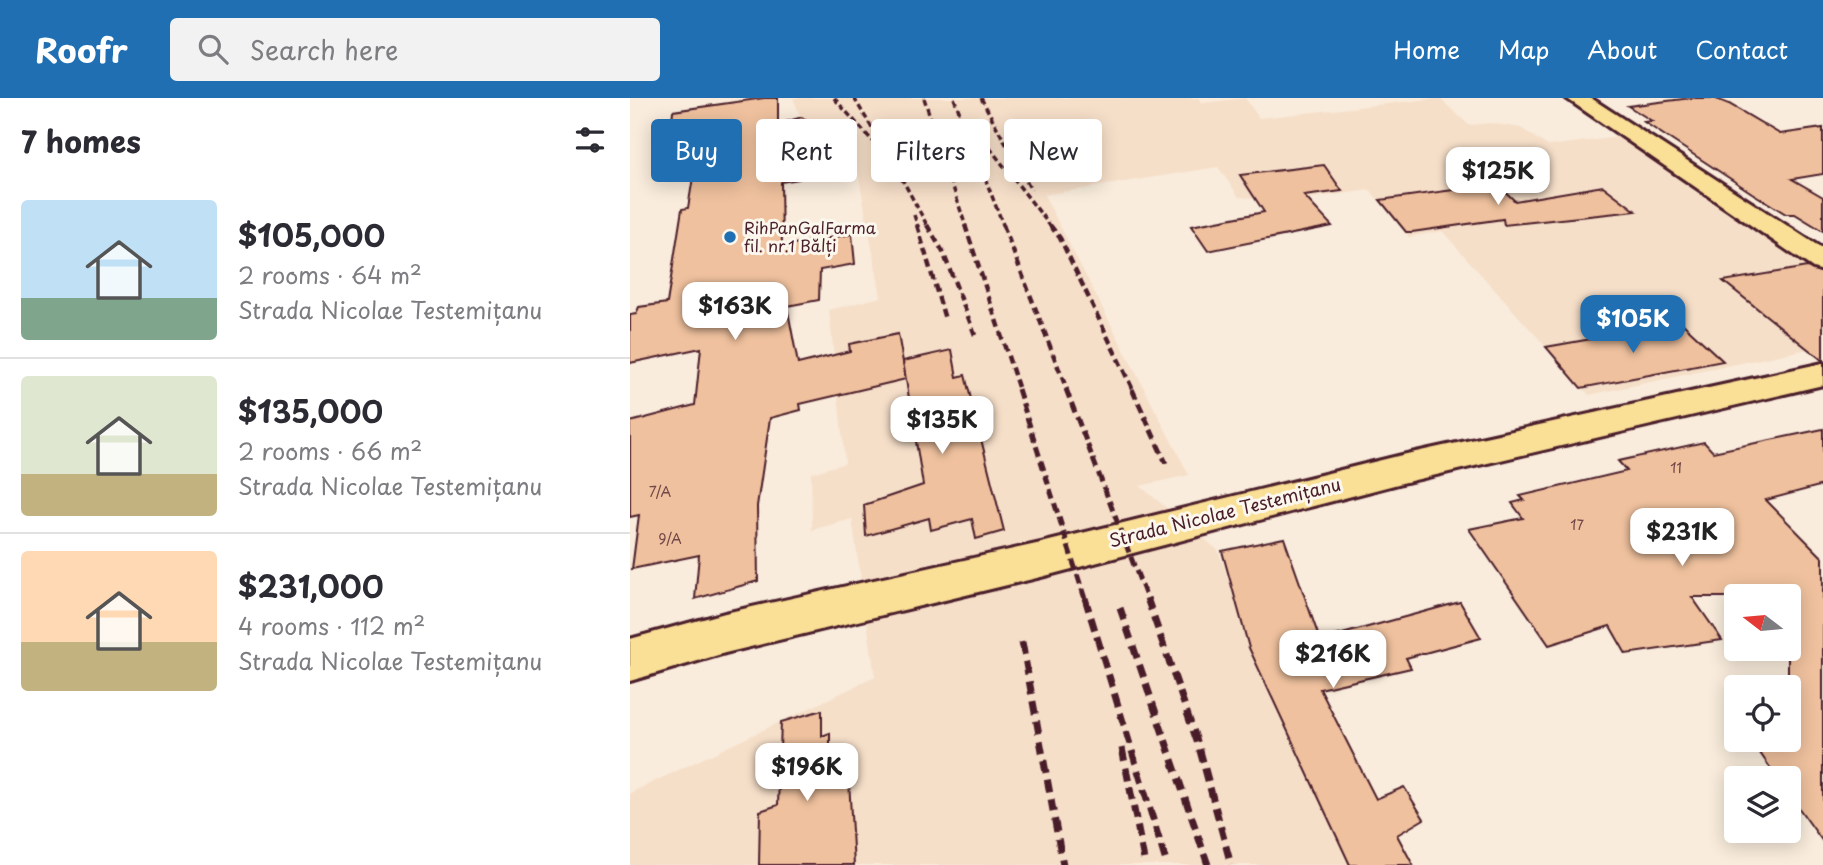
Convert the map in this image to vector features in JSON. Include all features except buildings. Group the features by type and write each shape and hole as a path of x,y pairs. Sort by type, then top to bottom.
{"main road":[{"path":"1577,98 1823,262"},
{"name":"Strada Nicolae Testemițanu","path":"630,660 725,633 1041,560 1402,469 1823,374"}],"shaded area":[{"path":"793,98 1199,98 1202,103 1245,98 1259,118 1439,98 1469,125 1490,123 1521,128 1548,146 1626,136 1823,277 1823,346 1589,395 1442,231 1409,237 1370,190 1293,201 1239,197 1218,167 1044,195 1189,475 1140,486 1218,550 1258,661 1356,865 630,865 630,793 875,677 852,519 812,530 811,473 845,463 829,310 881,297 857,167 857,119 801,119"}],"railway":[{"path":"834,98 895,166 928,227"},
{"path":"854,98 871,126"},
{"path":"924,98 966,227"},
{"path":"954,98 1004,227"},
{"path":"981,98 1031,190"},
{"path":"990,148 1051,227"},
{"path":"914,215 918,227"},
{"path":"917,225 945,319"},
{"path":"927,225 943,252 975,335"},
{"path":"965,225 1019,390"},
{"path":"1003,225 1067,390"},
{"path":"1050,225 1060,238 1133,390"},
{"path":"1018,389 1085,599"},
{"path":"1066,389 1147,599"},
{"path":"1132,389 1166,463"},
{"path":"1085,598 1167,865"},
{"path":"1147,598 1199,747 1231,865"},
{"path":"1120,608 1208,865"},
{"path":"1022,642 1063,865"},
{"path":"1122,748 1145,865"}],"place":[{"name":"RihPanGalFarma fil. nr.1 Bălți","path":"730,237"}]}
